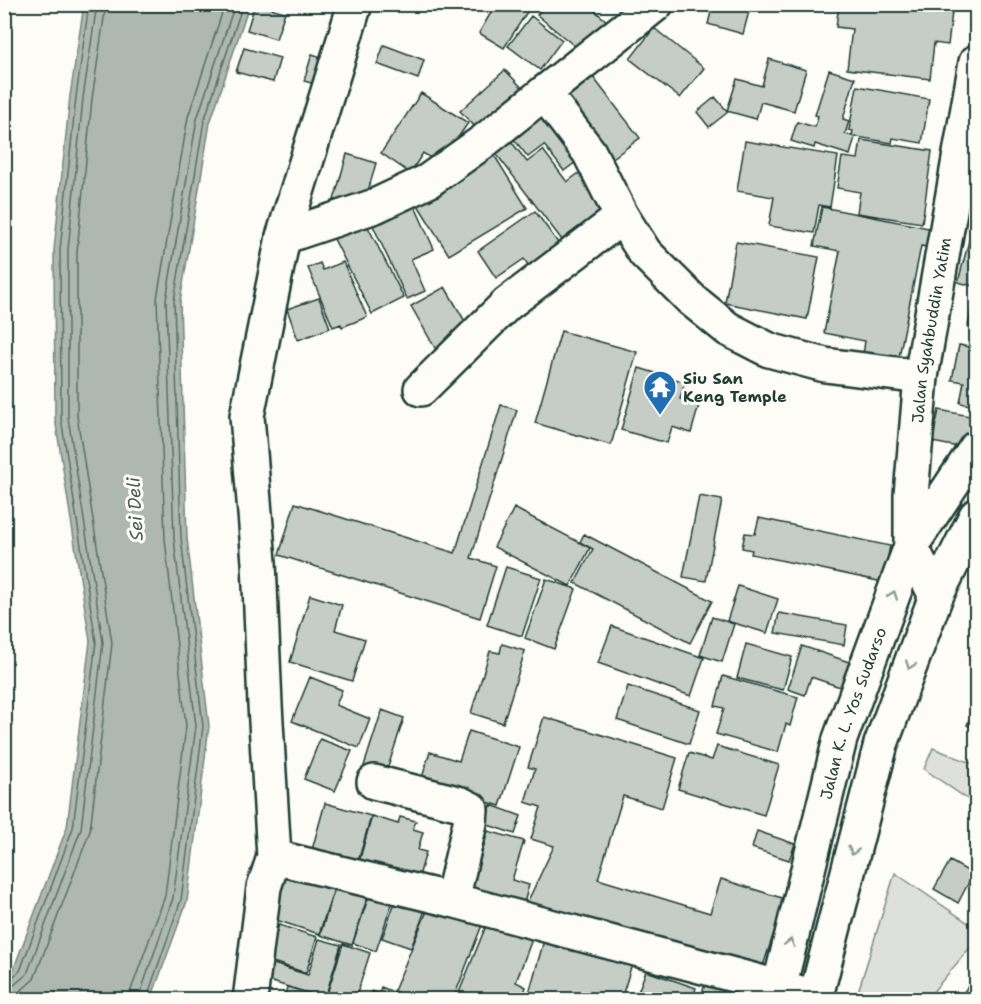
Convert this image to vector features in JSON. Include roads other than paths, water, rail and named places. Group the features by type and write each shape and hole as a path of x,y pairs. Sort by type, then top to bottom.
{"main road":[{"path":"250,999 264,887 274,857 259,562 247,416 283,237 355,4"},
{"path":"283,237 375,206 428,181 484,141 656,4"},
{"name":"Jalan Syahbuddin Yatim","path":"936,596 912,546 911,495 921,377 976,62"},
{"path":"544,93 590,152 622,217 645,253 692,300 728,329 768,350 825,365 921,377"},
{"path":"421,388 507,304 622,217"},
{"name":"Jalan K. L. Yos Sudarso","path":"777,993 840,739 912,546 976,448"},
{"path":"274,857 452,900 777,993 816,998 881,744 936,596 976,516"},
{"path":"374,782 461,804 471,809 470,823 452,900"}],"water":[{"name":"Sei Deli","path":"84,5 249,5 210,123 180,302 187,538 209,726 187,901 151,999 5,999 5,976 14,968 67,827 90,641 55,418 54,250 70,96"}],"place":[{"name":"Siu San Keng Temple","path":"660,416"}]}
